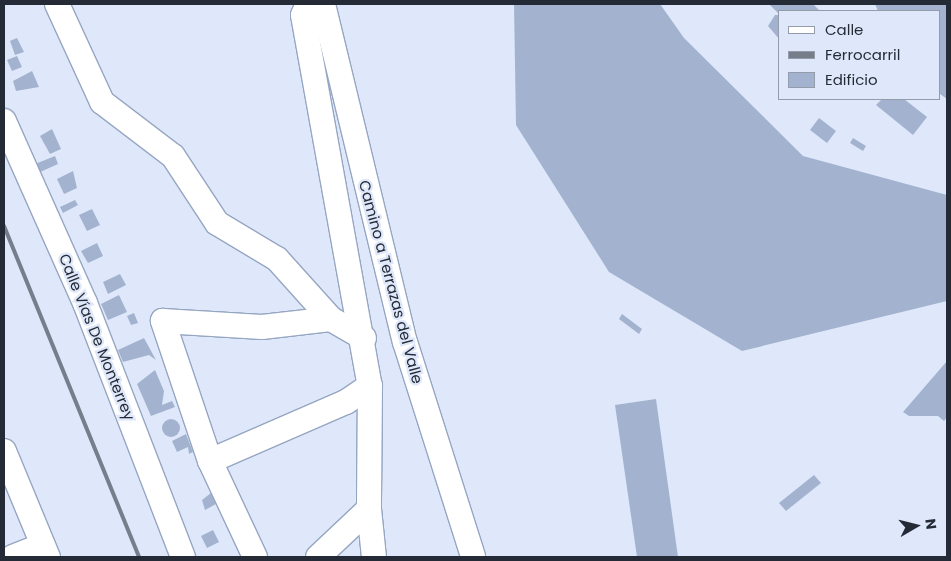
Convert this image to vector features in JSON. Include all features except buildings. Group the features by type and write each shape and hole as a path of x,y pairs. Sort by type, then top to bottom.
{"street":[{"path":"57,4 102,102 173,156 218,223 277,259 331,319 364,338"},
{"path":"308,4 302,15 364,338 370,386 369,509 374,557"},
{"name":"Camino a Terrazas del Valle","path":"323,4 405,342 474,557"},
{"name":"Calle Vías De Monterrey","path":"4,120 86,303 183,557"},
{"path":"255,557 210,461 164,321 262,327 331,319"},
{"path":"210,461 346,402 370,386"},
{"path":"4,450 46,551 13,557"},
{"path":"318,557 369,509"}],"railway":[{"path":"4,226 139,557"}]}
